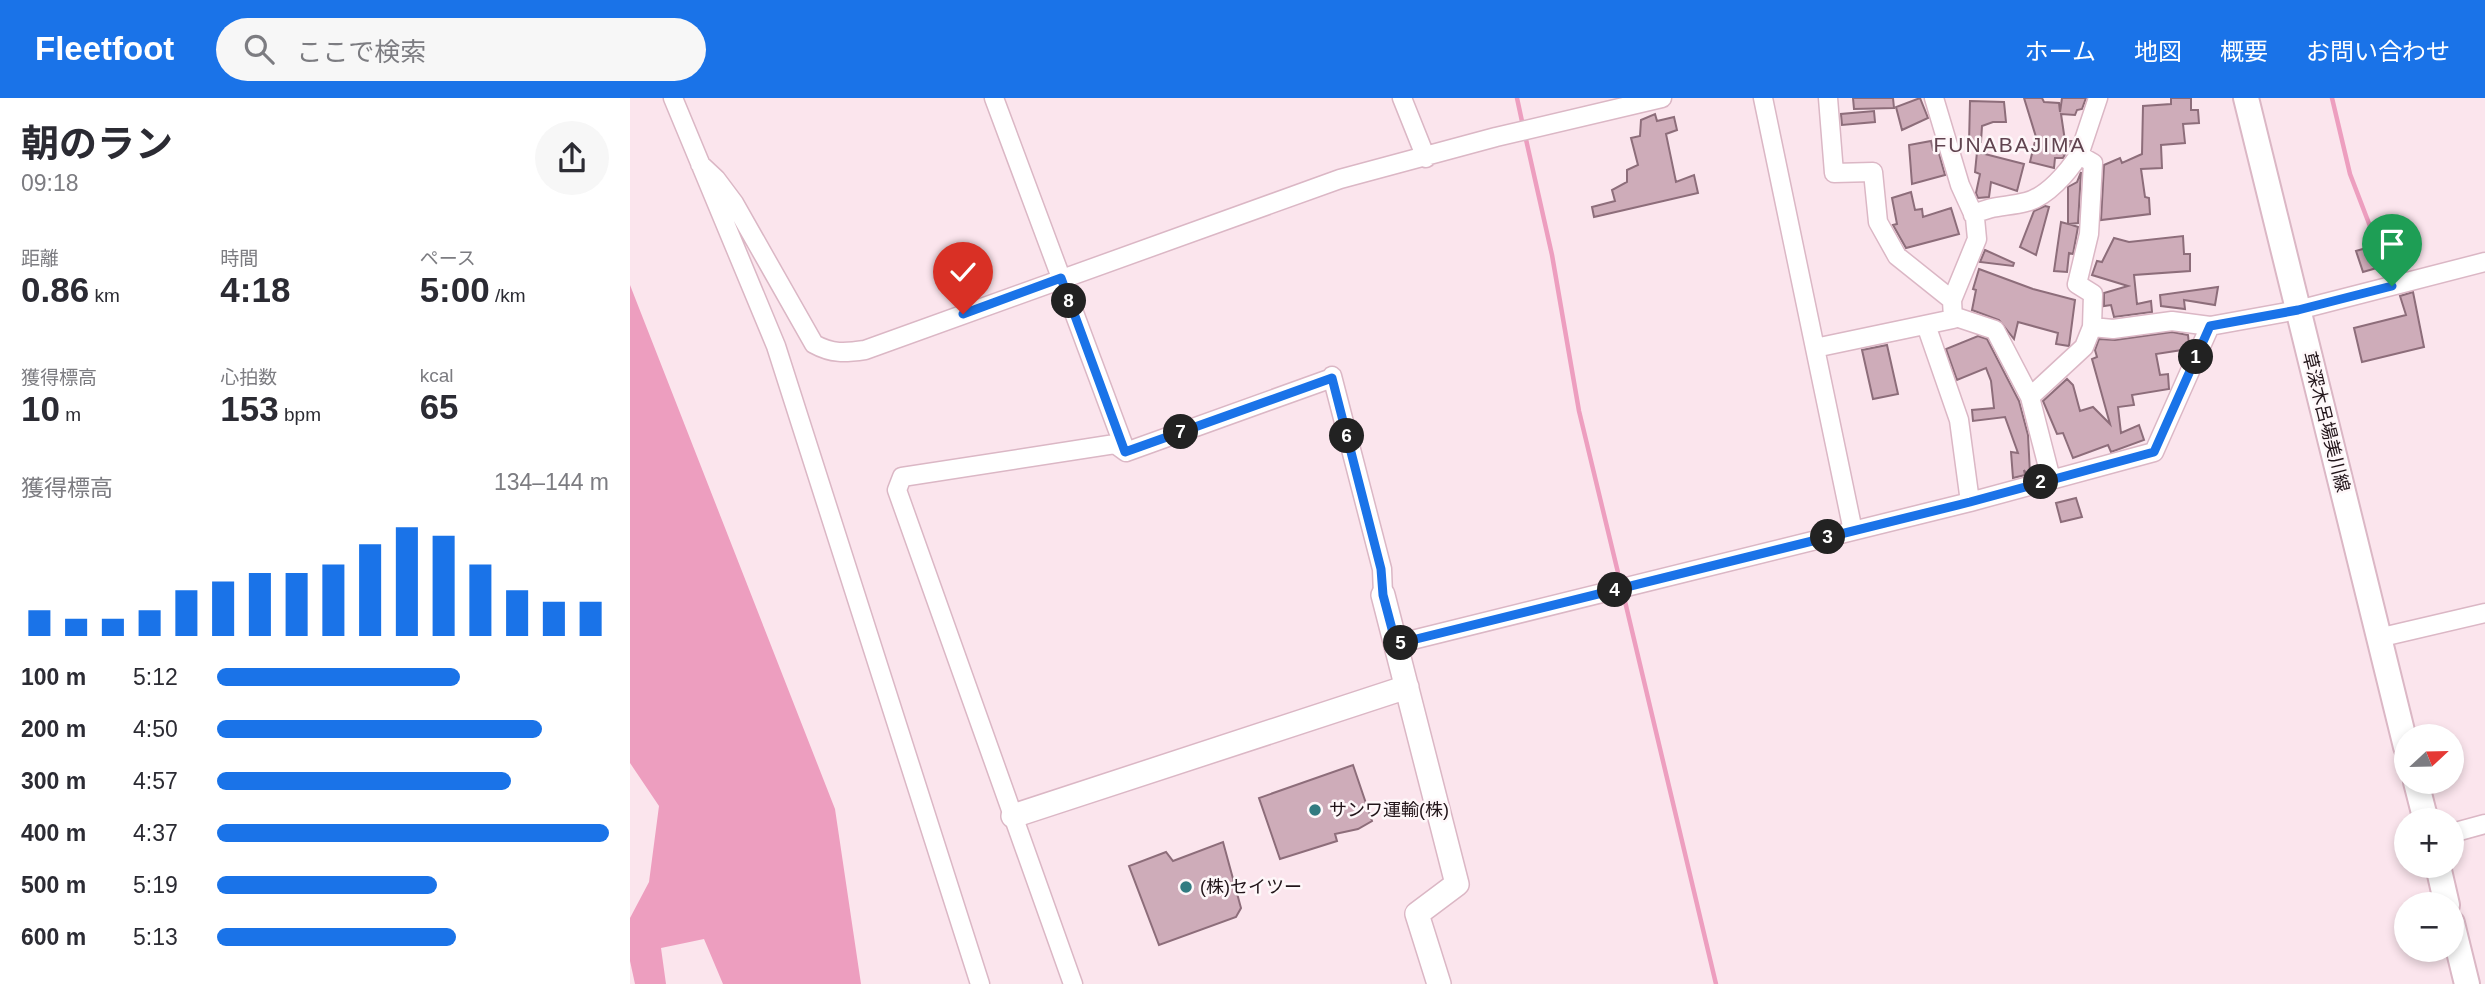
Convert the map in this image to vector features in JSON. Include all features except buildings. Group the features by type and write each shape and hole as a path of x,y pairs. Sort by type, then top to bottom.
{"main road":[{"name":"草深木呂場美川線","path":"2246,98 2400,724"},
{"path":"2462,962 2467,984"}],"street":[{"path":"673,98 776,346 981,984"},
{"path":"994,98 1125,452"},
{"path":"1402,98 1426,158"},
{"path":"700,164 716,178 734,203 814,344 842,354 865,350 1283,198 1524,131 1662,98"},
{"path":"1763,98 1853,531"},
{"path":"1828,98 1835,173 1873,172 1878,222 1897,256 1952,308 1995,330 2030,397 2051,480"},
{"path":"1815,348 1953,319 1952,308 1977,239 1973,215 1960,185 1934,98"},
{"path":"1973,215 1988,206 2030,202 2070,169 2079,155 2098,98"},
{"path":"2030,397 2084,348 2092,327 2093,294 2077,284 2089,234 2093,163 2079,155"},
{"path":"2092,327 2113,329 2172,321 2210,326 2298,310 2485,262"},
{"path":"1926,325 1959,420 1970,502"},
{"path":"1396,644 1970,502 2154,452 2210,326"},
{"path":"1125,452 1332,377 1381,569 1383,595 1457,884 1417,914 1439,984"},
{"path":"1073,984 897,490 904,477 1115,444 1125,452"},
{"path":"2378,638 2485,613"},
{"path":"1013,816 1407,687"},
{"path":"2464,830 2485,824"}],"shaded area":[{"path":"630,285 835,809 861,984 723,984 704,939 661,948 666,984 635,984 630,961 630,918 649,882 659,806 630,763"}],"waterway":[{"path":"1517,98 1523,126"},
{"path":"2332,98 2350,174 2373,234"},
{"path":"1525,135 1552,255 1579,411 1621,585"},
{"path":"1623,593 1716,984"}],"place":[{"name":"サンワ運輸(株)","path":"1315,810"},
{"name":"(株)セイツー","path":"1186,887"}],"district":[{"name":"FUNABAJIMA","path":"2010,144"}],"route":[{"path":"963,314 1061,278 1125,452 1332,378 1381,569 1383,595 1396,644 1970,502 2154,452 2210,326 2298,310 2392,286"}]}
